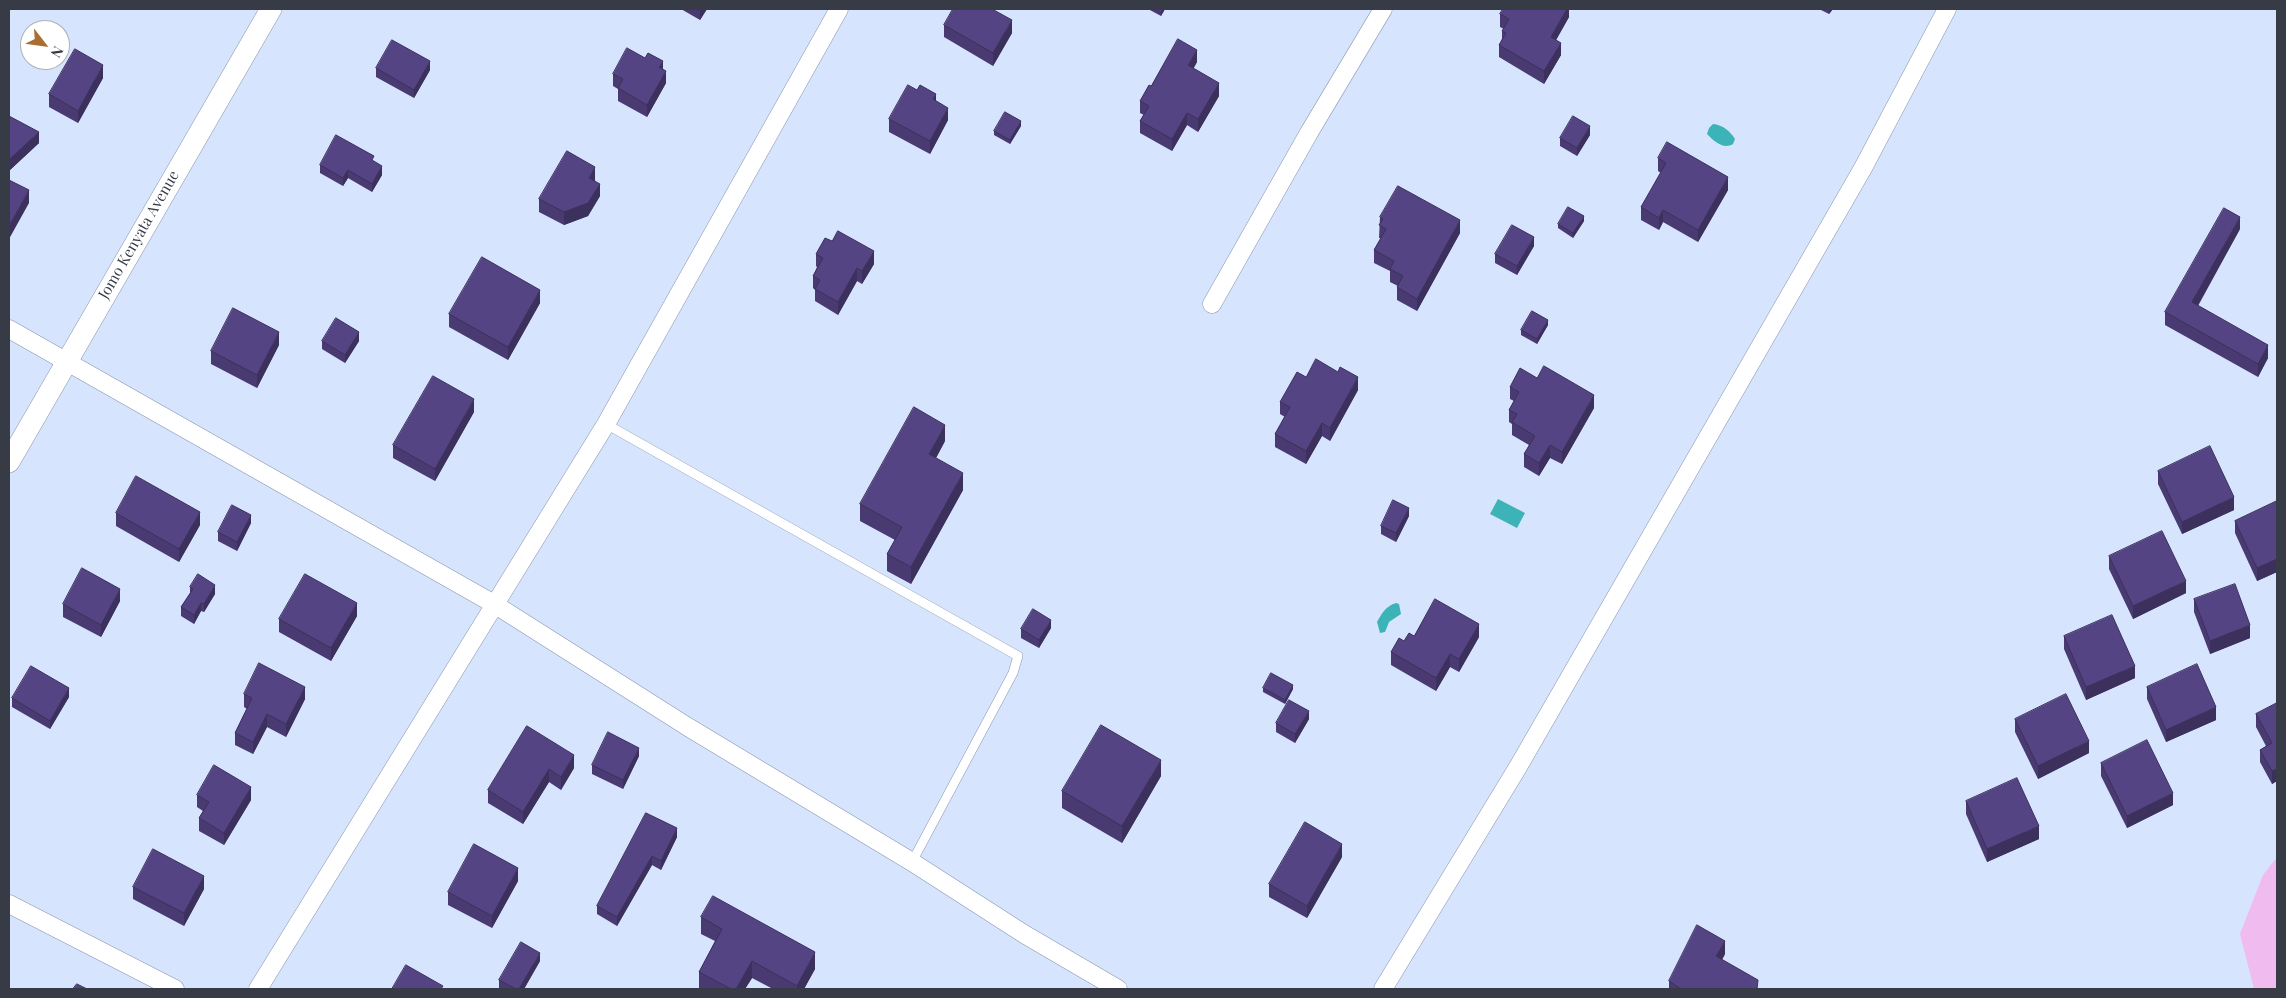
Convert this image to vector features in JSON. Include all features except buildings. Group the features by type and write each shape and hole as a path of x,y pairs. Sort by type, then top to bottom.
{"street":[{"name":"Jomo Kenyata Avenue","path":"9,462 65,361 271,9"},
{"path":"258,989 606,424 838,9"},
{"path":"1212,304 1310,131 1383,9"},
{"path":"1383,989 1523,758 1824,236 1863,168 1947,9"},
{"path":"9,329 494,604 688,727 912,862 1024,934 1118,989"},
{"path":"9,904 175,989"}],"lane":[{"path":"606,424 1018,656 1013,672 912,862"}],"shaded area":[{"path":"1713,124 1723,127 1728,131 1735,139 1733,144 1729,146 1722,145 1707,134"},
{"path":"1498,499 1525,513 1517,528 1490,514"},
{"path":"1396,603 1399,604 1401,614 1389,622 1385,632 1380,633 1377,622 1387,608"},
{"path":"2277,857 2277,989 2254,989 2240,934 2263,875"}]}
